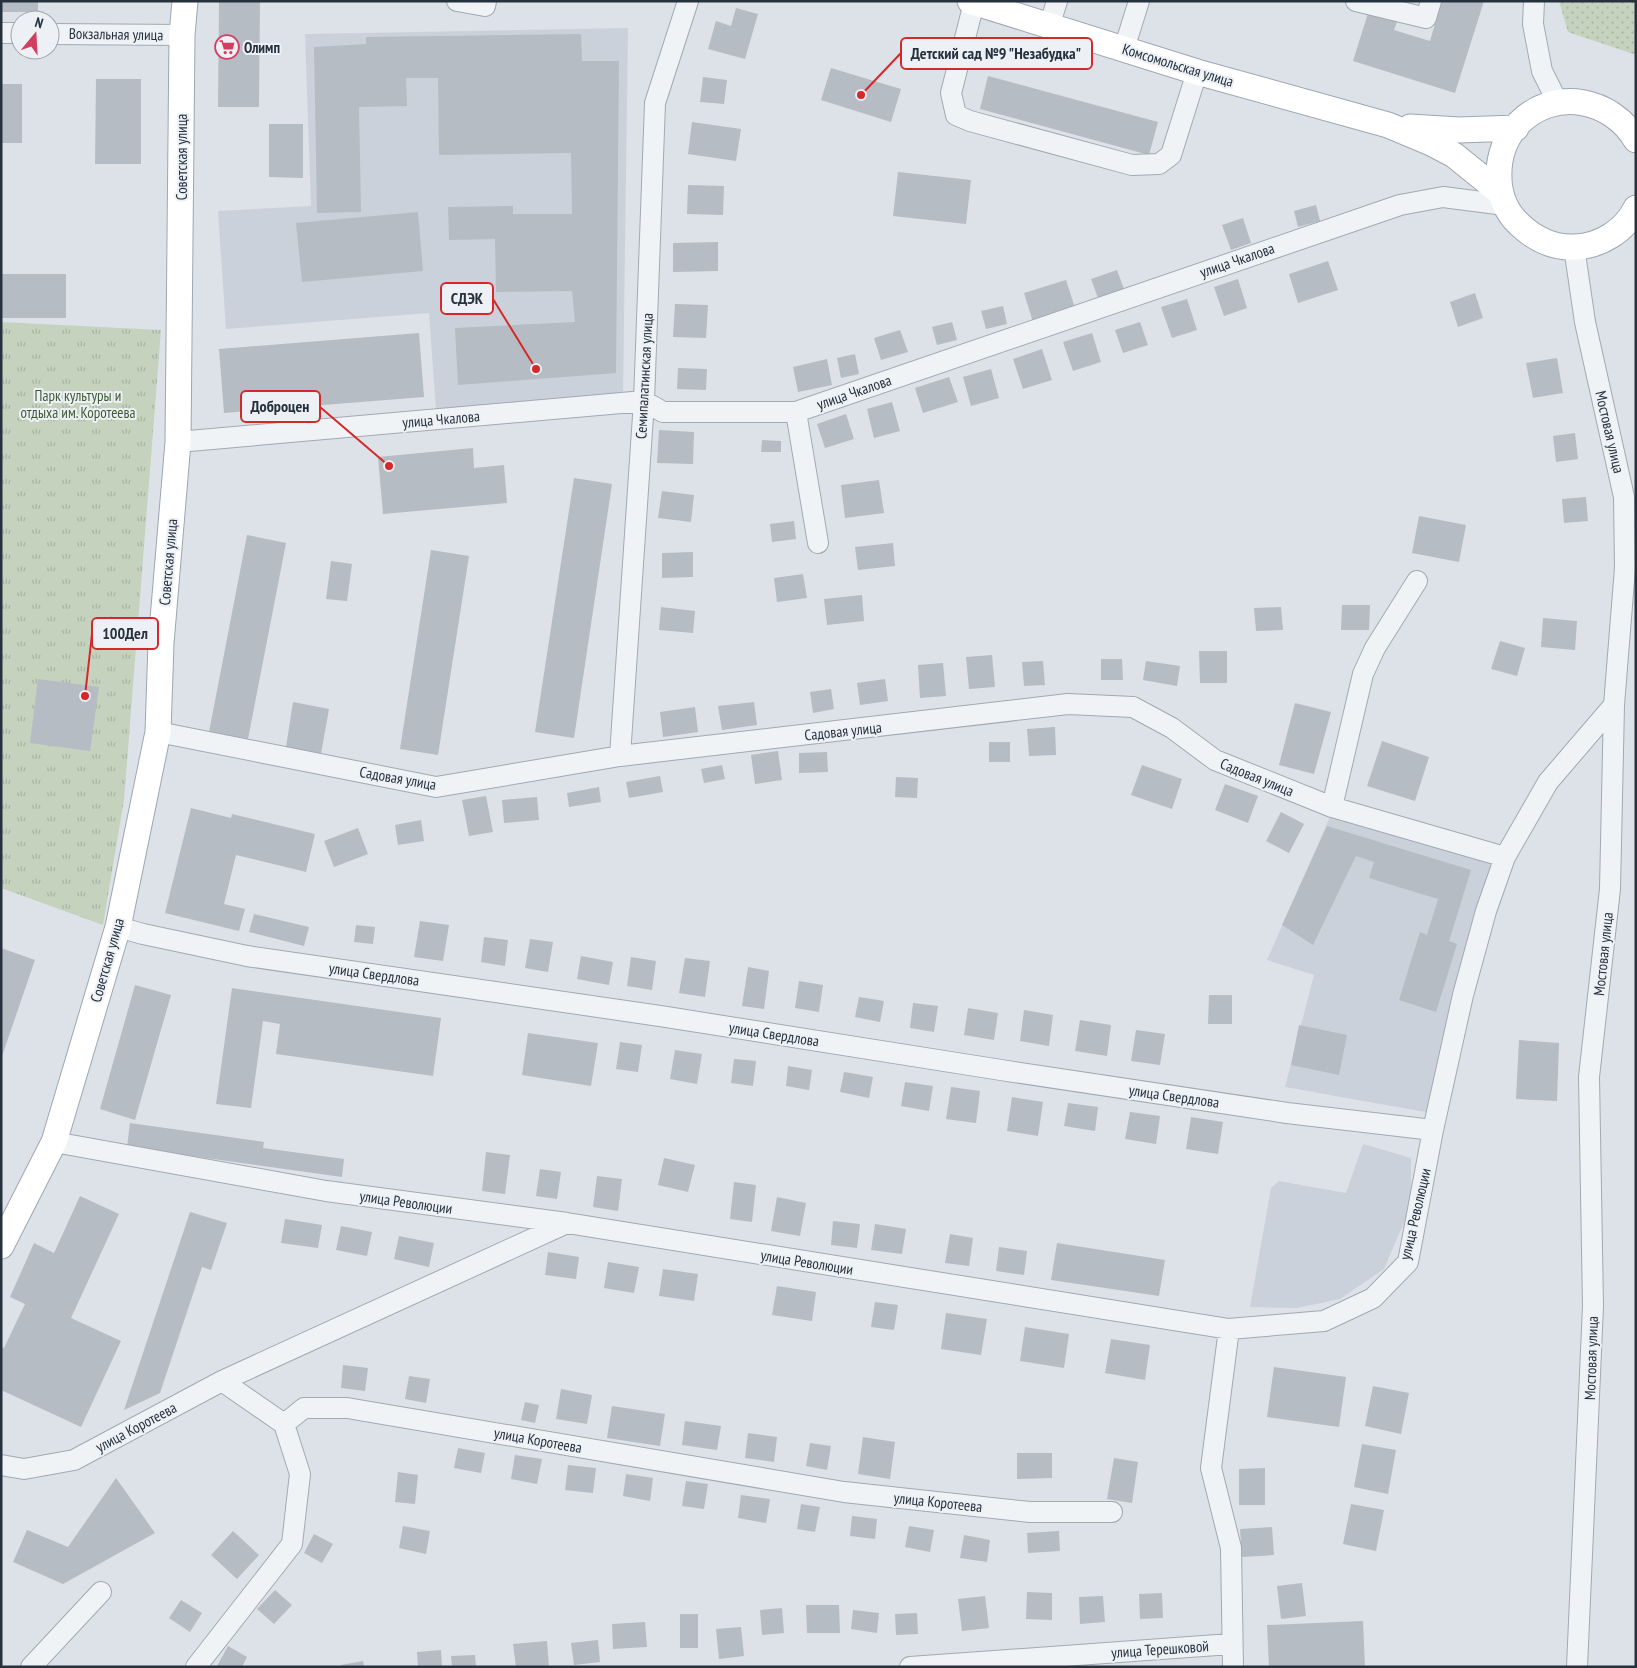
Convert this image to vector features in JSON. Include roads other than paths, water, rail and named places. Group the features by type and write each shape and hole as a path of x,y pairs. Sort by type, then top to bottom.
{"main road":[{"name":"Советская улица","path":"1,1246 54,1142 118,927 158,732 162,643 178,442 182,35 185,1"},
{"name":"Комсомольская улица","path":"972,2 1197,72 1388,125 1431,143 1454,155 1503,199 1516,221 1530,234 1546,243 1565,247 1584,246 1636,229"},
{"path":"1503,199 1499,179 1500,160 1507,140 1519,123 1537,110 1558,103 1580,102 1594,105 1608,111 1621,120 1636,140"},
{"name":"Комсомольская улица","path":"1388,125 1459,130 1516,128"},
{"path":"1602,241 1619,230 1633,215 1636,208"}],"street":[{"path":"457,1 485,6 486,1"},
{"name":"Семипалатинская улица","path":"620,756 644,401 655,103 688,1"},
{"path":"1049,27 1057,1"},
{"path":"1124,49 1139,1"},
{"path":"1356,1 1426,18 1431,1"},
{"path":"1534,1 1533,24 1542,71 1558,103"},
{"path":"972,2 951,93 956,115 970,122 1132,165 1159,164 1171,155 1197,72"},
{"name":"Вокзальная улица","path":"60,34 182,35"},
{"name":"улица Чкалова","path":"178,442 644,401 663,412 796,412 1400,205 1443,197 1503,199"},
{"name":"Мостовая улица","path":"1574,247 1585,322 1624,497 1625,568 1614,705 1610,889 1589,1077 1593,1306 1577,1667"},
{"path":"796,412 818,542"},
{"path":"1332,807 1364,674 1375,648 1417,580"},
{"name":"Садовая улица","path":"158,732 436,787 620,756 1068,704 1133,707 1172,728 1215,760 1332,807 1504,857"},
{"name":"улица Революции","path":"54,1142 326,1191 567,1223 1229,1330 1324,1321 1373,1298 1408,1262 1433,1130 1463,996 1486,911 1504,857 1548,782 1614,705"},
{"name":"улица Свердлова","path":"118,927 247,956 650,1014 1267,1110 1433,1130"},
{"name":"улица Коротеева","path":"1,1464 24,1468 74,1460 222,1381 567,1223"},
{"name":"улица Терешковой","path":"1229,1330 1211,1468 1231,1548 1231,1644 1233,1667"},
{"path":"196,1667 292,1544 300,1474 284,1424 222,1381"},
{"name":"улица Коротеева","path":"284,1424 304,1408 347,1408 844,1492 1030,1512 1112,1512"},
{"path":"32,1667 101,1592"},
{"name":"улица Терешковой","path":"910,1667 1231,1644"}],"place":[{"name":"Олимп","path":"227,47"},
{"name":"Детский сад №9 \"Незабудка\"","path":"861,95"},
{"name":"СДЭК","path":"536,369"},
{"name":"Доброцен","path":"389,466"},
{"name":"100Дел","path":"85,696"}],"park label":[{"name":"Парк культуры и отдыха им. Коротеева","path":"78,404"}]}
